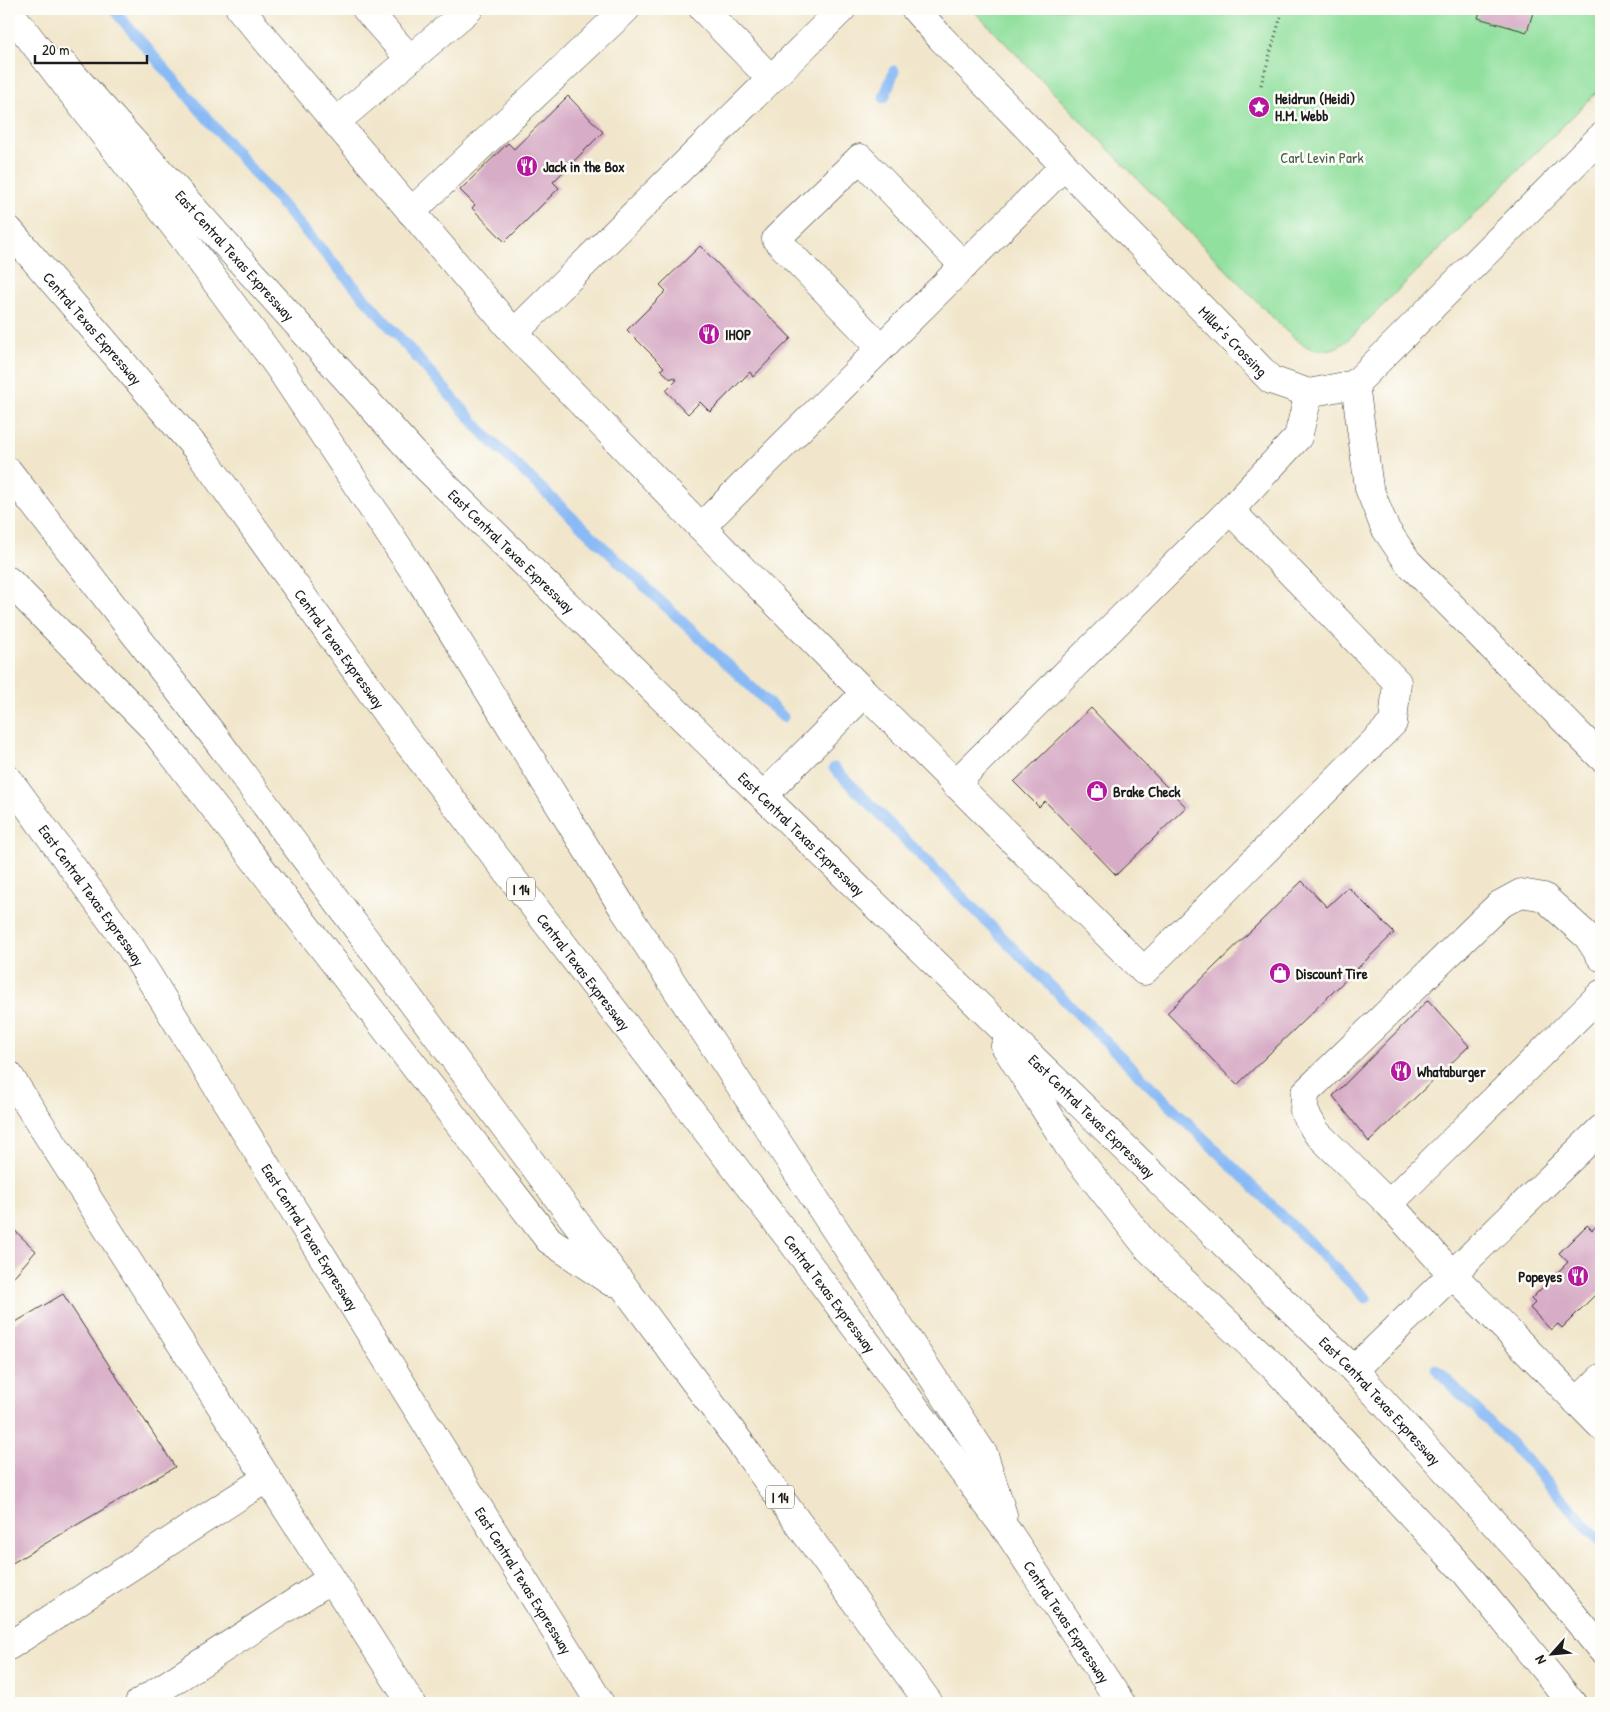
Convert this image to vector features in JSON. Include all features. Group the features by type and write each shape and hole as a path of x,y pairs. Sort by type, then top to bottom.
{"main road":[{"name":"East Central Texas Expressway","path":"13,9 426,466 1354,1370 1534,1568 1601,1649"},
{"path":"240,9 337,121 411,212 514,333 865,693 1144,971 1393,723 1397,682 1230,510"},
{"path":"366,9 410,59"},
{"path":"337,121 469,9"},
{"path":"411,212 626,9"},
{"path":"703,9 771,79"},
{"path":"514,333 842,9"},
{"name":"Miller's Crossing","path":"915,9 1272,380 1310,393"},
{"path":"9,11 185,240 278,366 422,583 623,908 984,1455 1010,1535"},
{"path":"955,784 1230,510 1298,437 1310,393 1355,384 1601,137"},
{"path":"881,348 776,239 860,158 964,266"},
{"path":"701,526 1064,166"},
{"name":"Central Texas Expressway","path":"9,230 200,453 402,735 789,1238 1010,1535 1121,1703"},
{"path":"1355,384 1369,488 1385,528 1408,562 1601,757"},
{"name":"I 14","path":"9,472 214,736 738,1440 929,1703"},
{"path":"9,581 151,726 549,1240 627,1293"},
{"path":"763,796 865,693"},
{"name":"East Central Texas Expressway","path":"9,780 130,948 600,1703"},
{"path":"1601,957 1588,937 1544,897 1521,893 1499,904 1305,1093 1304,1111 1316,1132 1389,1204 1452,1274 1601,1426"},
{"path":"1389,1204 1601,994"},
{"path":"981,1008 1069,1147 1149,1248 1274,1367 1466,1572 1572,1703"},
{"path":"9,1075 411,1703"},
{"path":"1354,1370 1601,1129"},
{"path":"1577,1402 1601,1378"},
{"path":"9,1646 266,1478"},
{"path":"139,1703 332,1579"}],"path":[{"path":"1260,85 1282,9"}],"green space":[{"name":"Carl Levin Park","path":"972,9 1601,9 1601,88 1352,336 1337,347 1321,350 1308,347 1284,329"}],"building":[{"path":"1481,9 1534,9 1527,32 1478,18"},
{"name":"Jack in the Box","path":"568,96 603,132 553,182 559,188 505,242 472,208 475,205 460,190 508,143 514,149"},
{"name":"IHOP","path":"700,246 791,338 753,377 750,372 710,412 700,402 688,414 666,391 677,380 673,377 671,379 661,370 664,367 627,330 666,291 660,285"},
{"name":"Brake Check","path":"1091,708 1186,807 1116,875 1045,801 1039,807 1014,782"},
{"name":"Discount Tire","path":"1302,881 1327,907 1348,887 1394,933 1237,1085 1167,1013"},
{"name":"Whataburger","path":"1428,1000 1469,1046 1369,1142 1333,1096"},
{"name":"Popeyes","path":"1601,1222 1601,1289 1562,1328 1558,1324 1551,1330 1530,1308 1535,1303 1531,1299 1568,1262 1559,1253 1587,1225 1592,1230"},
{"path":"9,1225 36,1251 9,1282"},
{"path":"63,1294 175,1467 9,1565 9,1326"}],"waterway":[{"path":"113,9 255,174 487,437 783,717"},
{"path":"884,98 894,71"},
{"path":"834,768 1135,1071 1366,1298"},
{"path":"1436,1369 1526,1459 1601,1542"}],"place":[{"name":"Heidrun (Heidi) H.M. Webb","path":"1259,107"},
{"name":"Jack in the Box","path":"527,166"},
{"name":"IHOP","path":"709,334"},
{"name":"Brake Check","path":"1097,791"},
{"name":"Discount Tire","path":"1280,973"},
{"name":"Whataburger","path":"1401,1071"},
{"name":"Popeyes","path":"1578,1276"}]}
